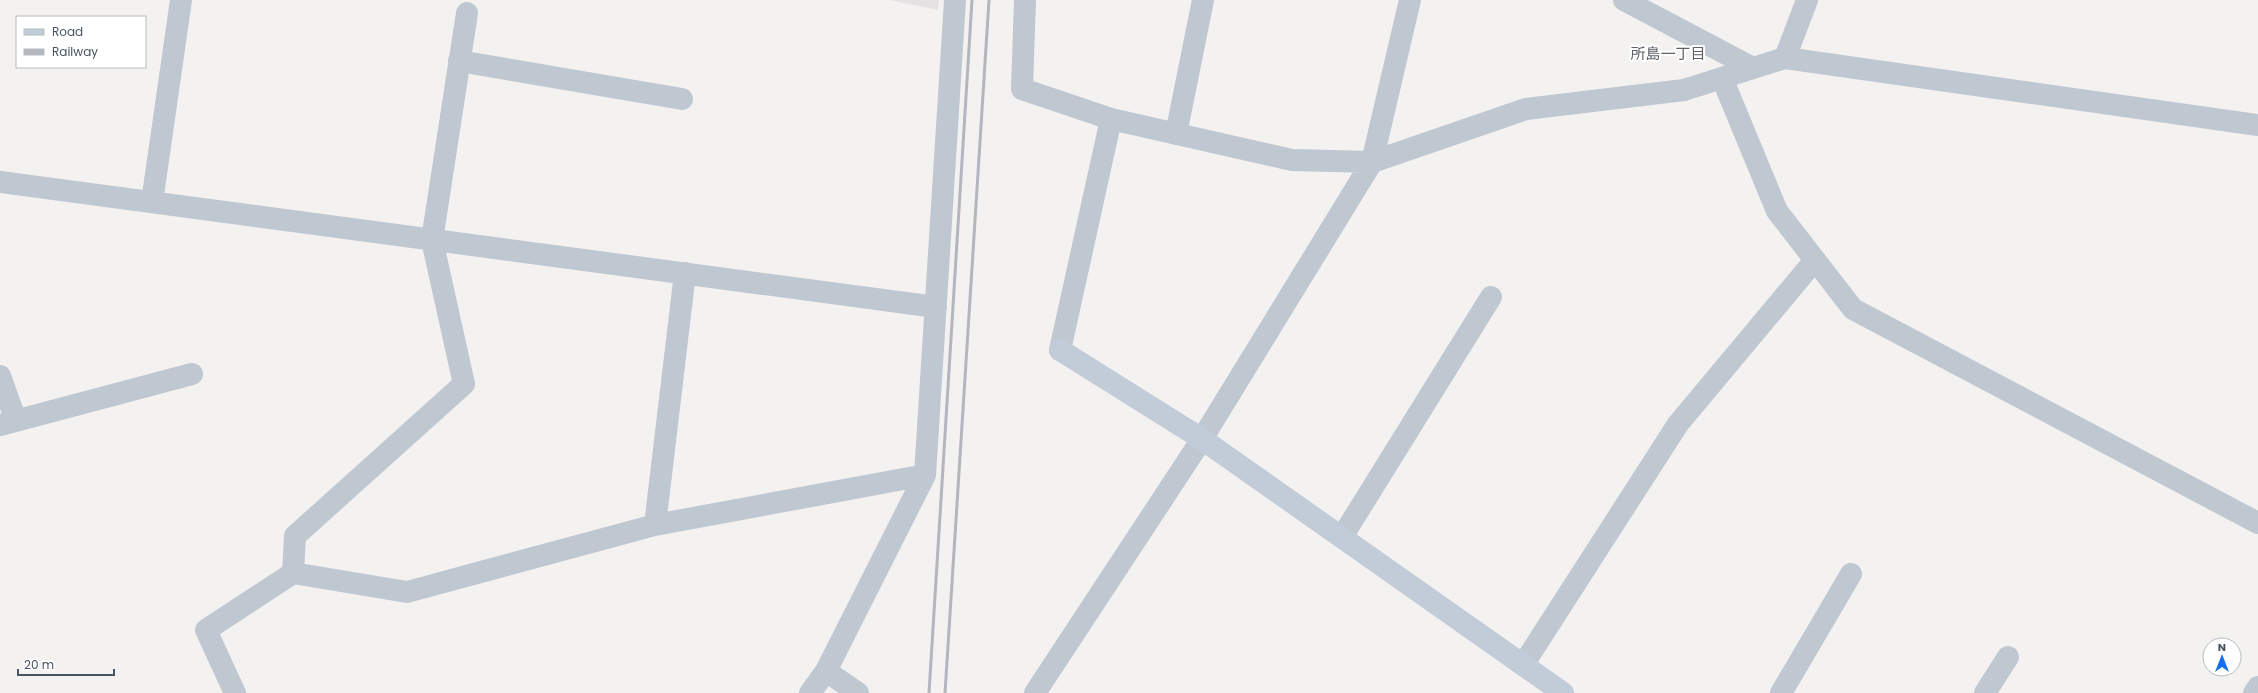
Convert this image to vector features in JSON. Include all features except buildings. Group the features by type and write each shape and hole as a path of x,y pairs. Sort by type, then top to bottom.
{"street":[{"path":"152,202 181,0"},
{"path":"810,693 826,671 925,475 955,0"},
{"path":"1025,0 1022,89 1111,119 1292,160 1372,162 1526,108 1684,90 1784,58 2258,125"},
{"path":"1176,134 1204,0"},
{"path":"1034,693 1202,439 1372,162 1410,0"},
{"path":"1624,0 1753,68"},
{"path":"1784,58 1807,0"},
{"path":"293,573 295,536 464,384 432,240 467,13"},
{"path":"459,62 682,99"},
{"path":"1722,78 1777,211 1853,309 2258,523"},
{"path":"1111,119 1060,350 1202,439 1562,693"},
{"path":"0,182 936,307"},
{"path":"1523,665 1678,424 1816,260"},
{"path":"655,525 685,273"},
{"path":"1342,537 1491,297"},
{"path":"0,376 8,423 192,374"},
{"path":"235,693 206,630 293,573 407,592 655,525 925,475"},
{"path":"1780,693 1851,574"},
{"path":"1985,693 2008,658"},
{"path":"826,671 858,693"},
{"path":"2254,693 2258,687"}],"shaded area":[{"path":"890,0 939,0 938,10 909,4"}],"railway":[{"path":"929,693 972,0"},
{"path":"945,693 989,0"}],"district":[{"name":"所島一丁目","path":"1668,54"}]}
